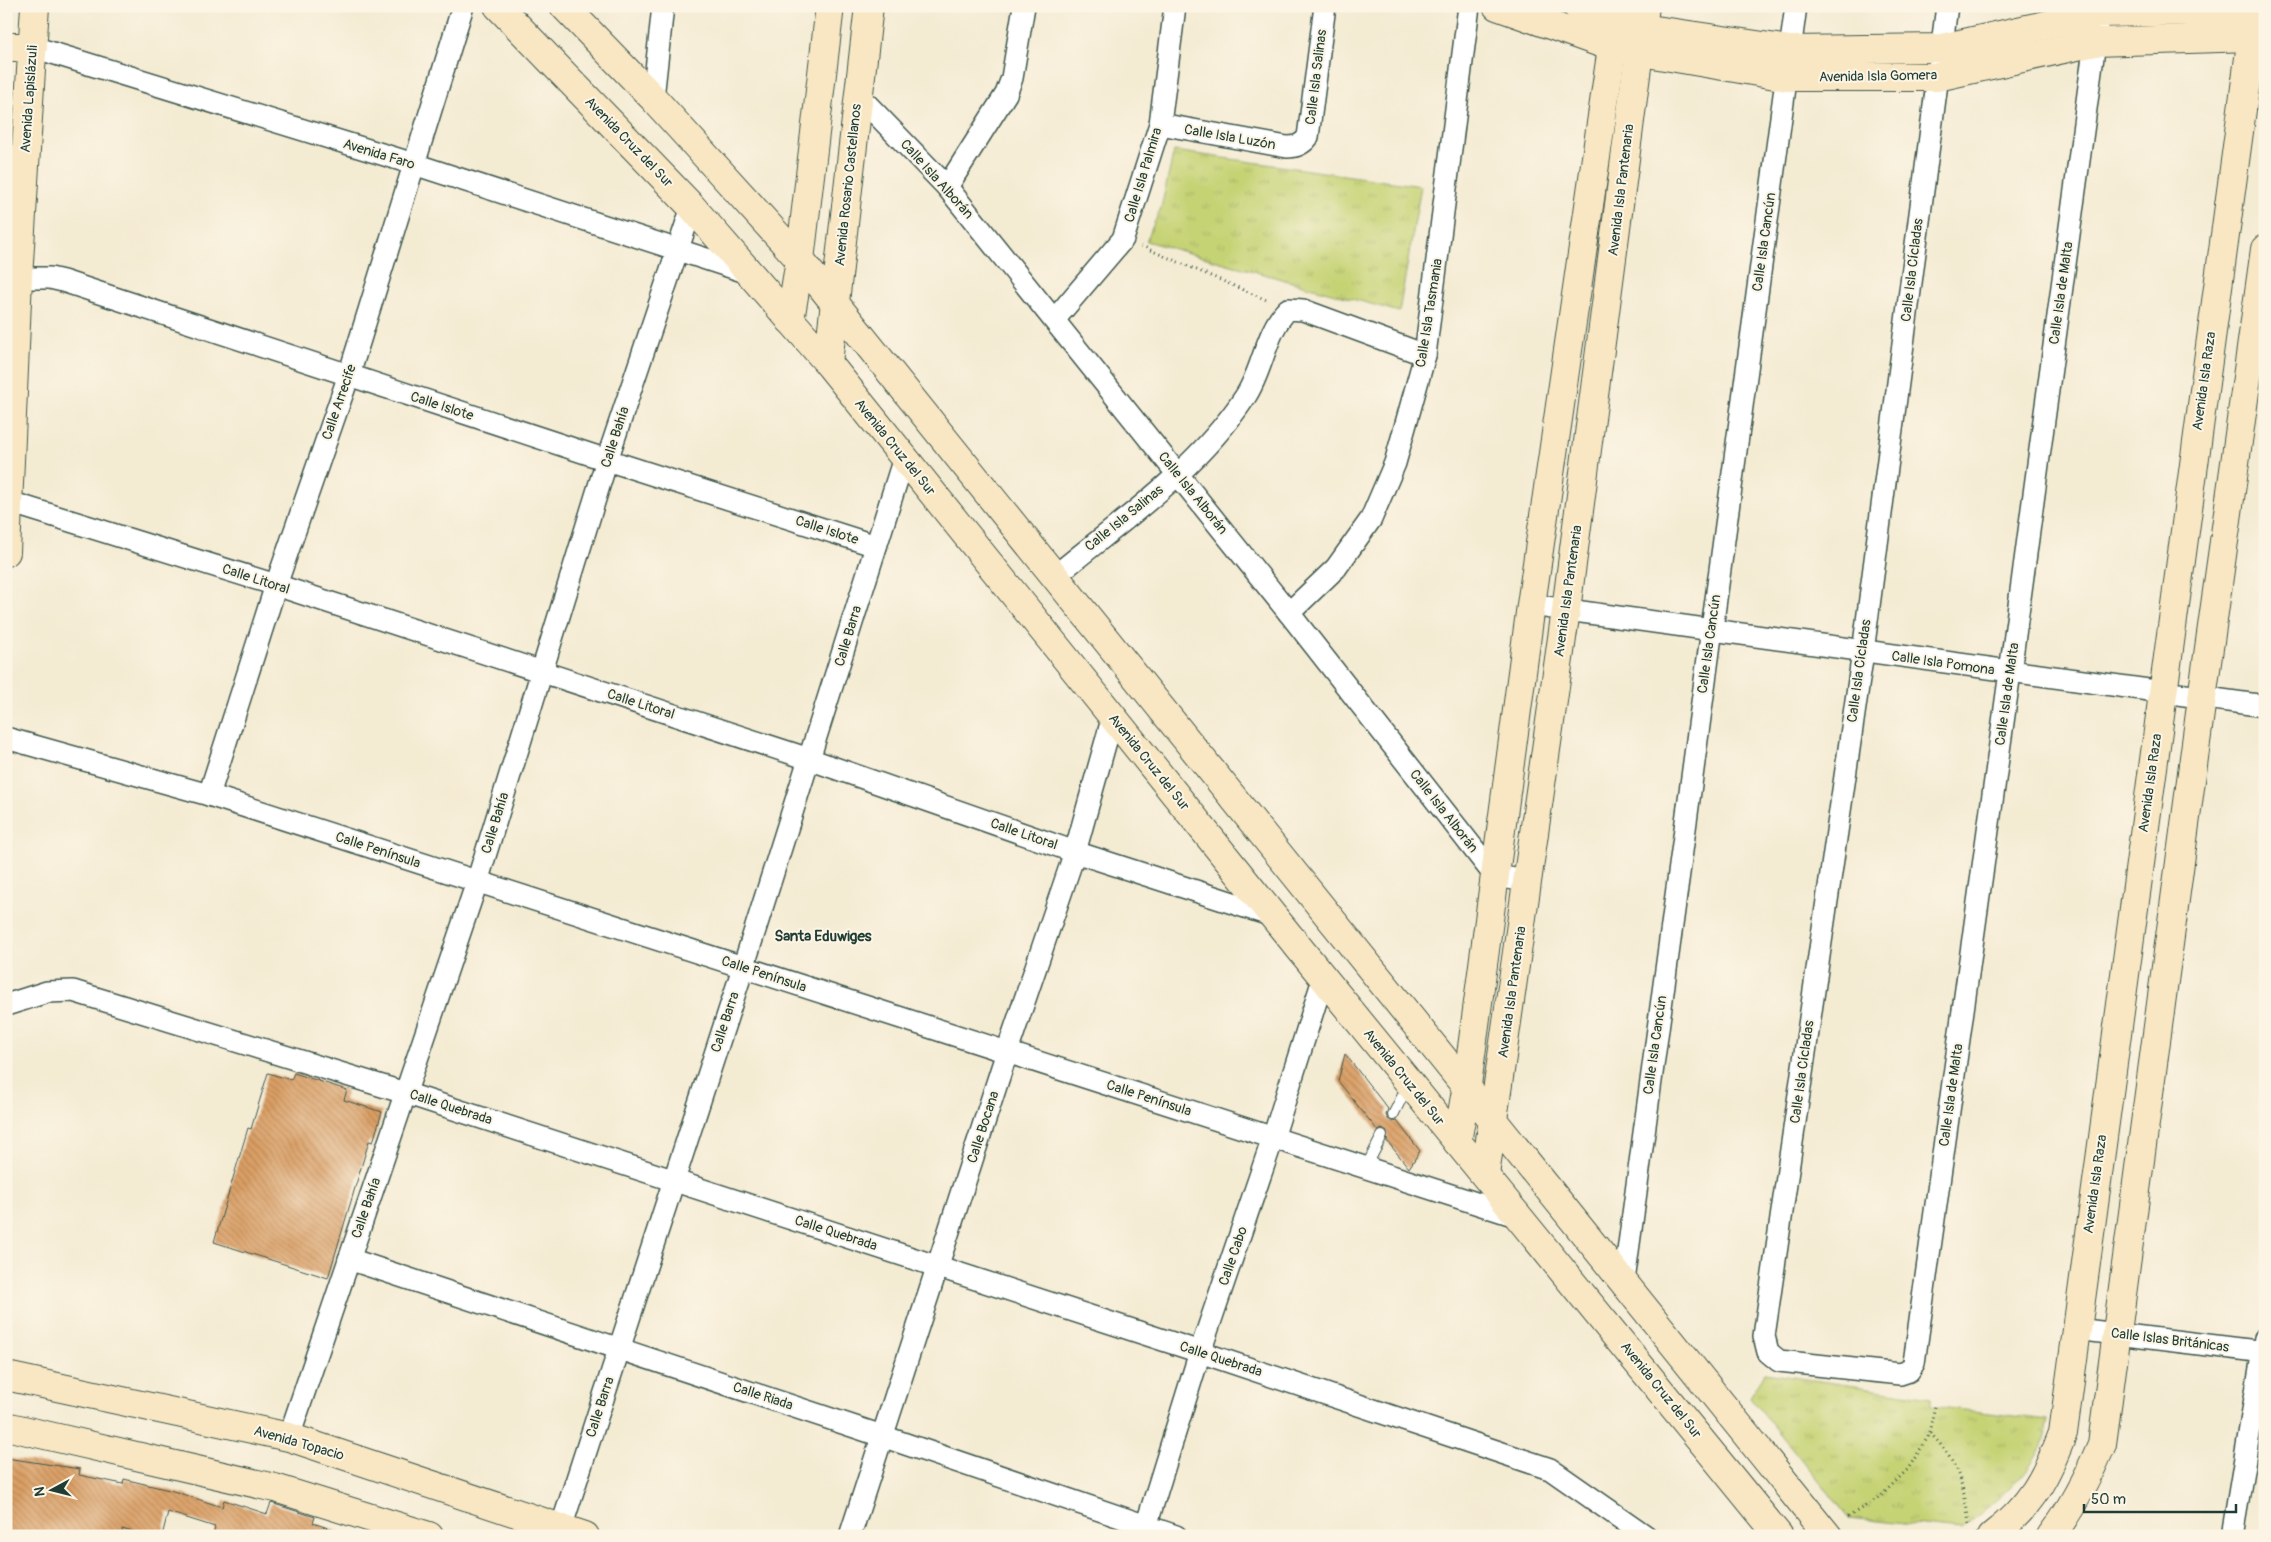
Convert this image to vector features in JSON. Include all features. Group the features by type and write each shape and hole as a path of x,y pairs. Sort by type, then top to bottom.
{"street":[{"name":"Avenida Lapislázuli","path":"6,552 19,47 35,6"},
{"name":"Calle Arrecife","path":"209,795 276,585 349,375 463,6"},
{"name":"Avenida Cruz del Sur","path":"498,6 692,207 828,363 1273,916 1324,976 1409,1083 1779,1536"},
{"path":"564,6 653,98 800,260 1828,1536"},
{"path":"653,98 663,6"},
{"path":"790,320 800,260 830,6"},
{"name":"Avenida Rosario Castellanos","path":"828,363 869,6"},
{"path":"947,187 1006,94 1012,78 1024,6"},
{"name":"Calle Isla Palmira","path":"1055,319 1123,239 1160,124 1175,6"},
{"name":"Calle Isla Salinas","path":"1300,145 1308,137 1325,6"},
{"name":"Calle Isla Tasmania","path":"1289,613 1336,568 1371,519 1395,463 1425,355 1469,6"},
{"name":"Avenida Isla Gomera","path":"1497,6 1790,50 1942,48 2100,10 2258,9"},
{"name":"Avenida Isla Gomera","path":"1577,6 1615,25"},
{"name":"Calle Isla Cancún","path":"1624,1281 1796,6"},
{"name":"Calle Isla Cícladas","path":"1900,1374 1779,1361 1768,1352 1764,1336 1863,652 1947,6"},
{"name":"Avenida Isla Raza","path":"1980,1530 2010,1522 2033,1496 2050,1469 2063,1433 2162,692 2258,37 2258,9"},
{"name":"Calle Isla de Malta","path":"1900,1374 1909,1371 1914,1363 2100,10"},
{"name":"Avenida Isla Pantenaria","path":"1457,1142 1467,1086 1531,606 1615,25"},
{"name":"Avenida Isla Gomera","path":"1642,29 1787,77 1937,77 2095,42 2258,37"},
{"name":"Avenida Isla Pantenaria","path":"1485,1175 1566,610 1642,29"},
{"name":"Avenida Faro","path":"19,47 414,164 749,272"},
{"name":"Calle Isla Alborán","path":"858,95 947,187 1055,319 1495,876"},
{"name":"Calle Isla Luzón","path":"1160,124 1286,147 1300,145"},
{"name":"Calle Bahía","path":"290,1437 477,882 607,460 692,207"},
{"path":"2051,1536 2069,1513 2088,1478 2102,1444 2202,698 2265,249"},
{"name":"Calle Islote","path":"12,278 50,278 63,281 607,460 876,546"},
{"path":"1288,309 1302,310 1425,355"},
{"name":"Calle Isla Salinas","path":"1055,576 1178,475 1213,438 1246,396 1278,321 1288,309"},
{"name":"Calle Barra","path":"573,1532 619,1349 743,968 904,458"},
{"name":"Calle Litoral","path":"8,501 276,585 809,759 1075,852 1273,916"},
{"name":"Calle Isla Pomona","path":"1531,606 2265,706"},
{"name":"Calle Bocana","path":"850,1536 1007,1052 1075,852 1113,716"},
{"name":"Calle Península","path":"6,738 209,795 1519,1217"},
{"path":"1495,876 1528,881"},
{"name":"Calle Cabo","path":"1144,1531 1200,1352 1273,1138 1324,976"},
{"name":"Calle Quebrada","path":"6,1005 47,992 73,991 406,1093 1200,1352 1550,1469 1646,1536"},
{"name":"Calle Riada","path":"349,1259 882,1436 1144,1531 1176,1536"},
{"name":"Calle Islas Británicas","path":"2076,1329 2264,1347"},
{"path":"2232,1536 2264,1347"},
{"name":"Avenida Topacio","path":"6,1376 290,1437 573,1532"},
{"path":"6,1426 275,1488 429,1536"}],"lane":[{"path":"1392,1115 1409,1083"},
{"path":"1366,1167 1382,1136"}],"path":[{"path":"1123,239 1288,309"},
{"path":"1848,1518 1882,1495 1908,1469 1929,1433 1935,1406"},
{"path":"1929,1433 1949,1455 1957,1470 1980,1530"}],"green space":[{"path":"1174,151 1421,186 1399,312 1146,241 1161,208"},
{"path":"1765,1373 1931,1397 1931,1406 2048,1420 2045,1438 2039,1452 2020,1477 1996,1501 1961,1530 1849,1518 1750,1397"}],"building":[{"path":"1345,1054 1388,1109 1386,1115 1388,1119 1393,1122 1397,1121 1420,1151 1409,1168 1387,1141 1387,1132 1382,1129 1378,1131 1338,1081"},
{"path":"268,1073 291,1080 294,1073 347,1090 344,1100 382,1112 373,1142 369,1141 328,1278 214,1242 248,1128 251,1129"},
{"path":"6,1458 80,1469 79,1475 123,1484 124,1479 173,1491 222,1507 224,1500 267,1514 271,1503 315,1517 313,1523 343,1533 342,1536 213,1536 215,1527 168,1512 162,1536 149,1536 122,1529 122,1536 6,1536"}],"district":[{"name":"Santa Eduwiges","path":"823,936"}]}
